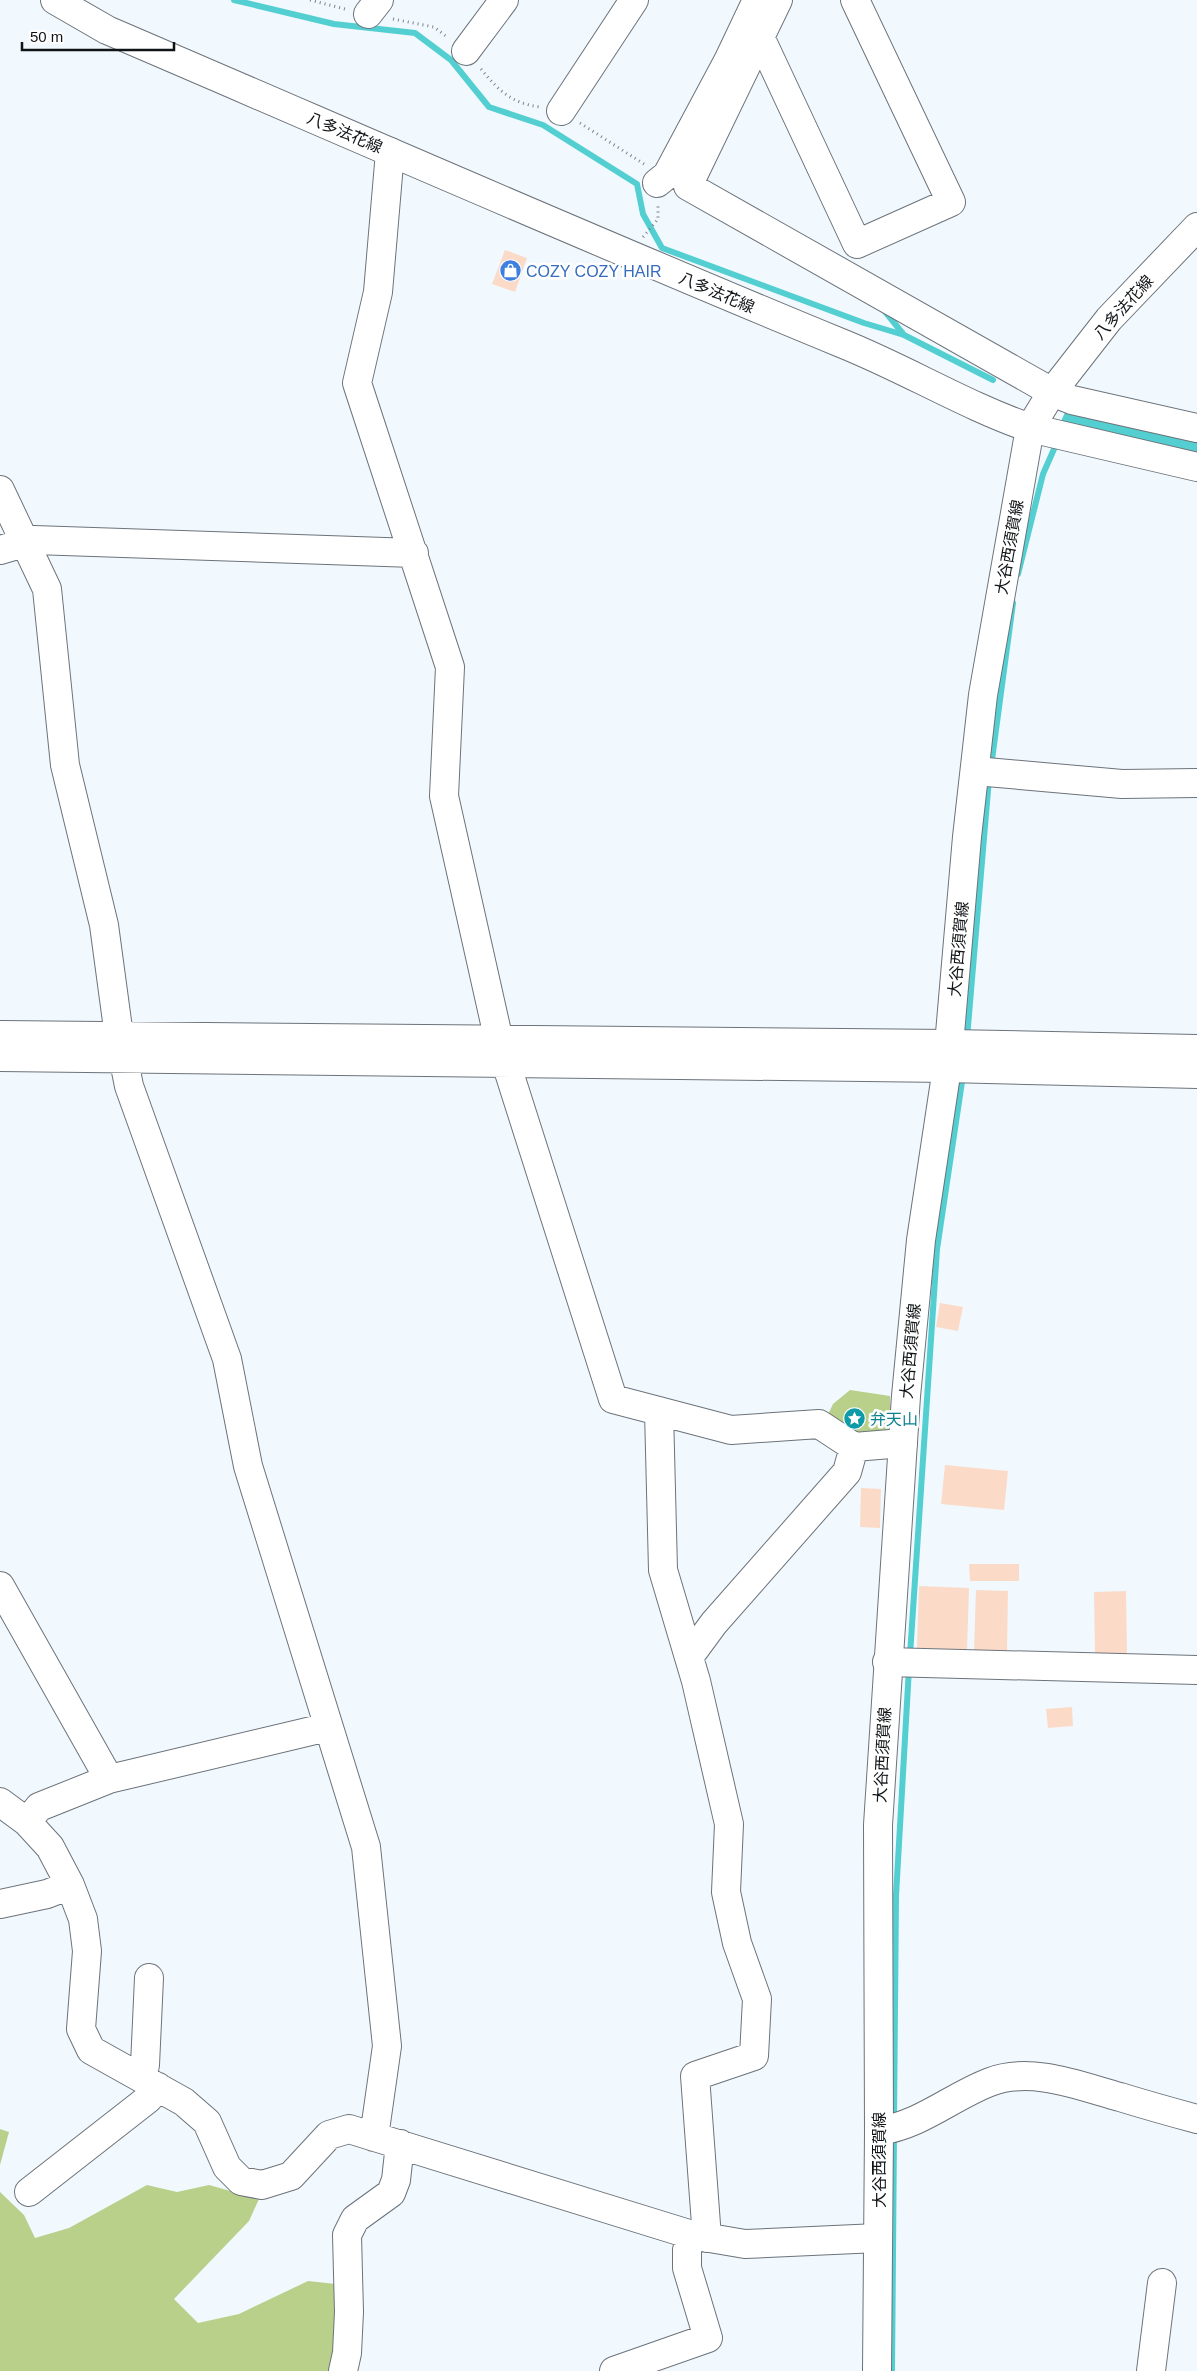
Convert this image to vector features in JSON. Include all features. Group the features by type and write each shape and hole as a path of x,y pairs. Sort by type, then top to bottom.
{"street":[{"name":"八多法花線","path":"55,0 107,30 628,254 858,350 991,415 1030,428 1052,392 1109,319 1197,227"},
{"path":"466,51 504,0"},
{"path":"561,111 634,0"},
{"path":"657,183 667,175 730,59 757,0"},
{"path":"778,0 688,186 1052,392 1072,400 1197,428"},
{"path":"760,40 856,244 950,202 855,0"},
{"path":"390,152 378,292 357,382 450,666 444,796 502,1052 613,1399 731,1430 819,1424 854,1447 903,1443"},
{"path":"1030,428 1197,467"},
{"name":"大谷西須賀線","path":"877,2371 879,2131 878,1825 887,1662 903,1443 921,1240 949,1056 983,696 1030,428"},
{"path":"0,490 12,546 47,589 65,765 104,924 121,1047 129,1086 227,1359 248,1466 366,1847 387,2046 387,2140 396,2180 391,2193 355,2219 347,2235 349,2312 347,2353 343,2371"},
{"path":"12,546 44,541 414,553"},
{"path":"975,770 1122,784 1197,782"},
{"path":"0,1035 121,1047 502,1052 949,1056 1197,1049"},
{"path":"0,1057 121,1047"},
{"path":"949,1056 1197,1074"},
{"path":"614,2371 708,2338 687,2268 687,2250 699,2236 695,2076 754,2056 757,1999 737,1943 726,1892 729,1824 689,1657 663,1570 659,1411"},
{"path":"689,1657 714,1623 847,1472 854,1447"},
{"path":"0,1586 109,1779"},
{"path":"887,1662 1197,1670"},
{"path":"27,1822 39,1807 109,1779 328,1727"},
{"path":"0,1802 27,1822 50,1847 70,1885 83,1919 87,1951 81,2029 91,2050 184,2102 207,2122 227,2166 241,2181 262,2185 291,2176 329,2136 349,2129 699,2236 745,2244 878,2238"},
{"path":"0,1904 47,1894 70,1885"},
{"path":"29,2192 148,2099 150,2083 145,2065 148,1978"},
{"path":"879,2131 900,2128 990,2082 1008,2076 1064,2081 1197,2119"},
{"path":"1151,2371 1162,2283"}],"path":[{"path":"310,0 374,7 434,27 466,51 496,88 521,104 561,111 644,163 657,183 658,219 628,254"}],"green space":[{"path":"850,1390 890,1396 892,1431 876,1443 824,1423 833,1404"},
{"path":"0,2129 9,2132 0,2165"},
{"path":"147,2185 177,2192 209,2185 259,2199 249,2221 174,2299 198,2323 239,2314 308,2281 336,2284 336,2341 329,2371 0,2371 0,2192 24,2215 35,2238 69,2228"}],"water":[{"path":"1069,404 1197,437 1197,456 1070,425 1061,421"}],"building":[{"name":"COZY COZY HAIR","path":"505,250 527,258 515,292 492,284"},
{"path":"940,1303 963,1307 958,1331 936,1327"},
{"path":"945,1465 1008,1471 1004,1510 941,1504"},
{"path":"861,1488 881,1489 880,1528 860,1527"},
{"path":"969,1564 1019,1564 1019,1581 970,1581"},
{"path":"919,1586 969,1588 967,1650 917,1648"},
{"path":"976,1590 1008,1591 1007,1651 974,1650"},
{"path":"1126,1591 1127,1654 1095,1654 1094,1592"},
{"path":"1072,1707 1073,1726 1048,1728 1046,1709"}],"waterway":[{"path":"234,0 334,24 415,33 451,60 489,107 543,125 637,184 643,214 662,248 864,323 904,335 993,380"},
{"path":"883,309 904,335"},
{"path":"1018,574 1043,474 1058,440"},
{"path":"991,767 1013,603"},
{"path":"967,1038 989,779"},
{"path":"910,1655 937,1249 963,1075"},
{"path":"894,2120 896,1896 909,1668"},
{"path":"892,2371 894,2135"}],"place":[{"name":"COZY COZY HAIR","path":"510,271"},
{"name":"弁天山","path":"854,1419"}]}
